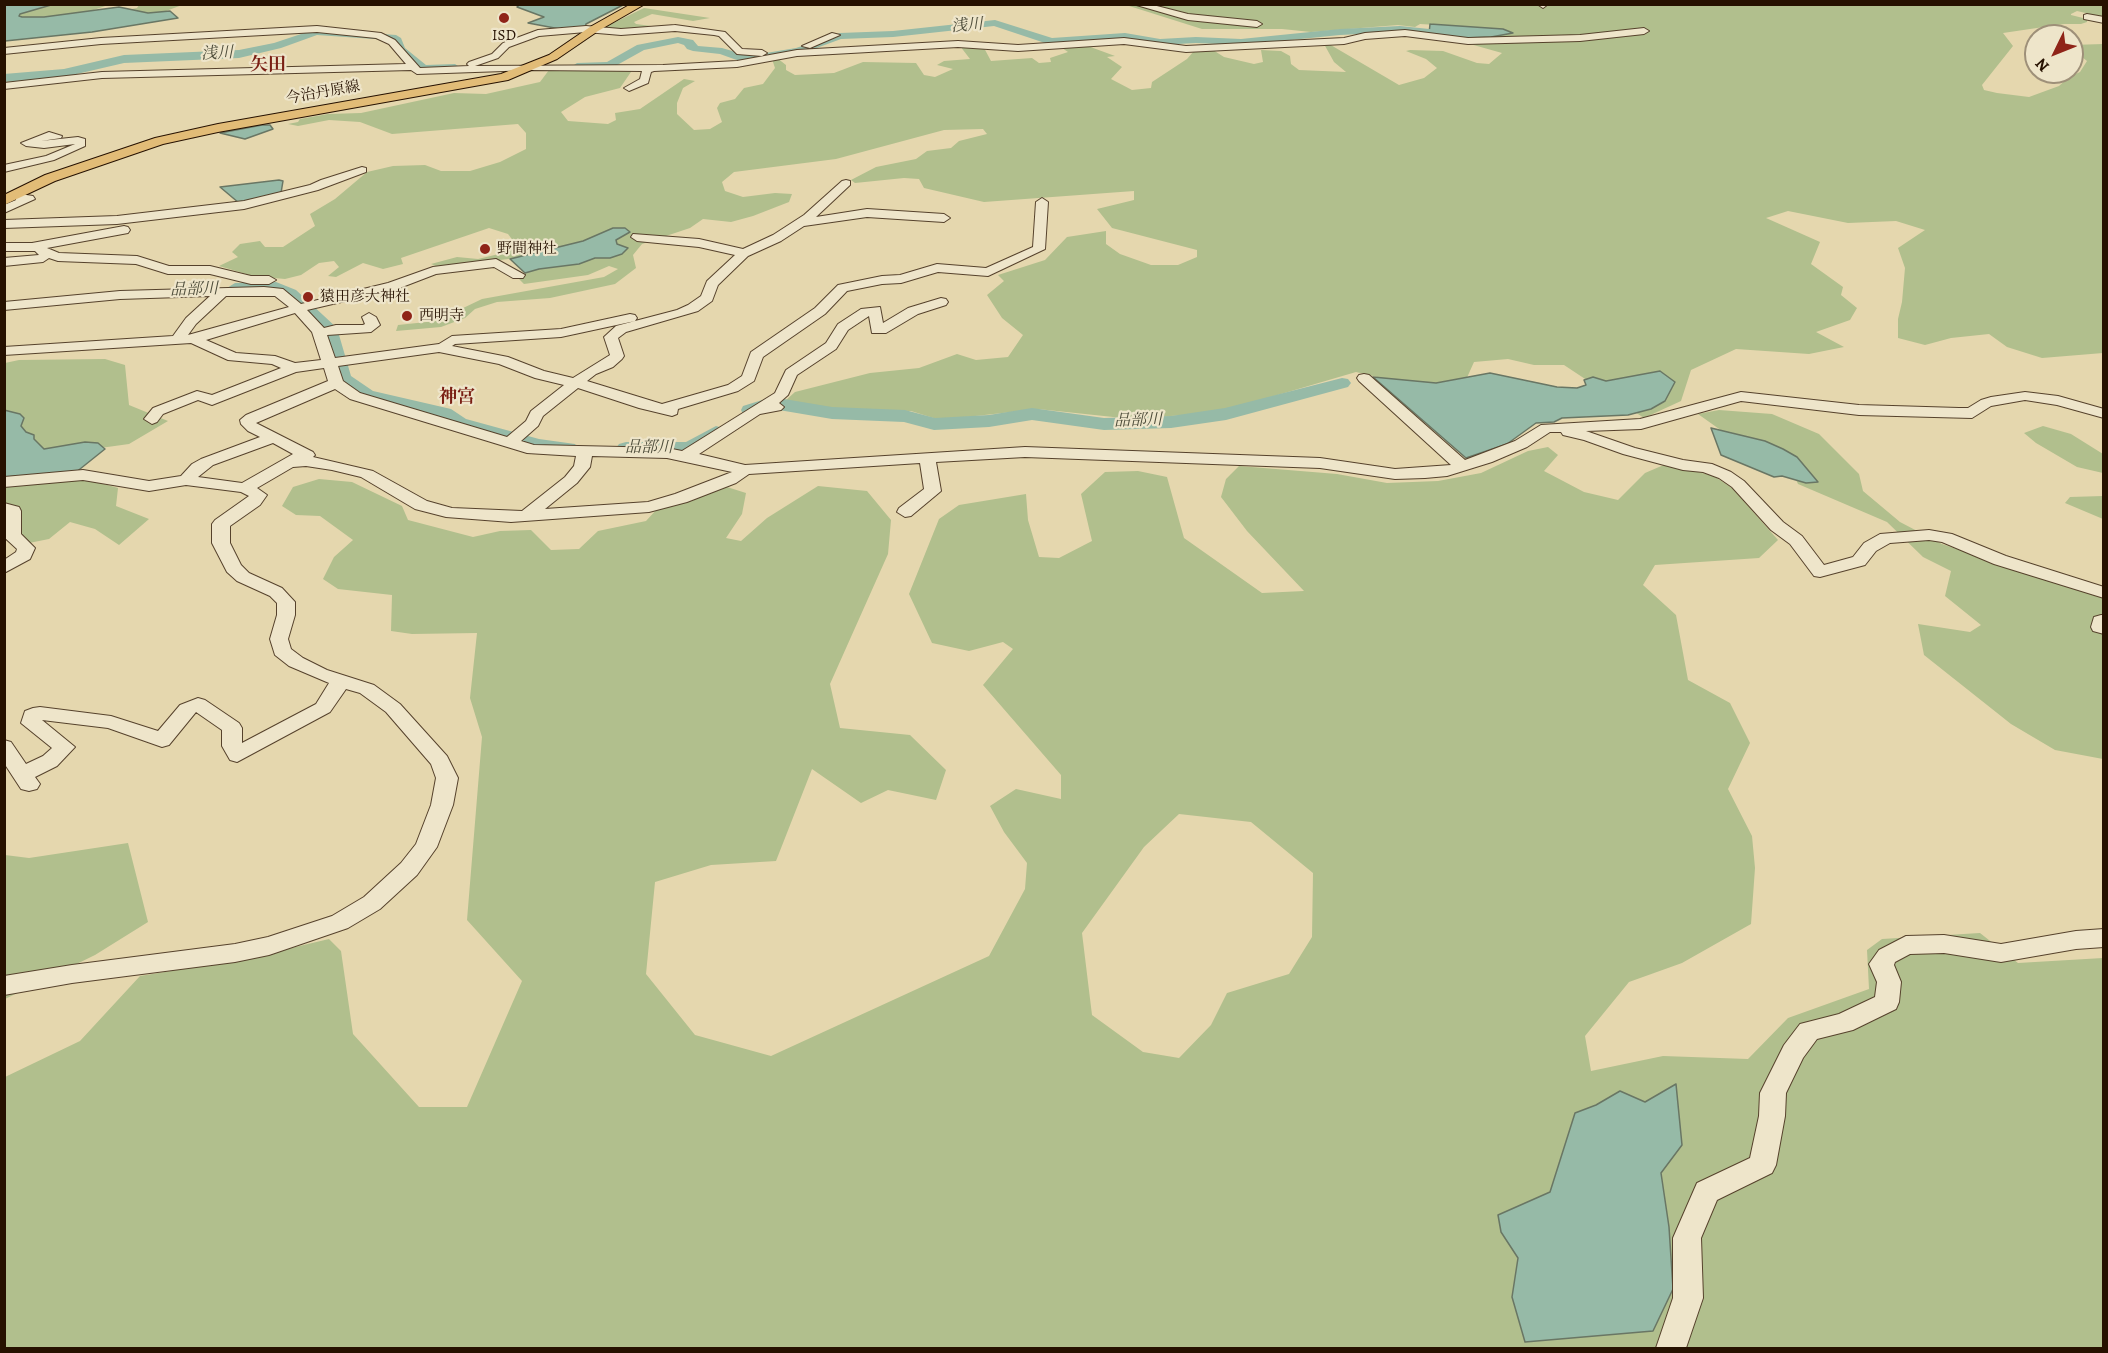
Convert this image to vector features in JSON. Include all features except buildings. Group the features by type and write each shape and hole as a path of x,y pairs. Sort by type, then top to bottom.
{"main road":[{"name":"今治丹原線","path":"4,201 50,178 160,141 218,128 504,77 553,57 594,29 640,4"}],"street":[{"path":"1137,4 1188,17 1257,24"},
{"path":"2087,16 2103,20"},
{"path":"458,70 495,56 506,45 538,33 594,29 621,32 675,28 714,32 722,34 740,52 764,53 958,44 1018,48 1124,41 1186,49 1344,41 1365,36 1405,33 1468,41 1580,38 1644,32"},
{"path":"4,44 39,41 181,38 290,30 347,32 378,35 388,39 417,71 736,64 795,52 835,35"},
{"path":"4,51 101,41"},
{"path":"4,86 102,75 413,67"},
{"path":"629,88 644,81 647,70 656,67"},
{"path":"57,136 49,135 26,143 44,145 81,143"},
{"path":"4,169 46,159 81,143"},
{"path":"71,159 81,143"},
{"path":"32,247 113,231 165,225 314,188 362,170"},
{"path":"509,443 532,423 536,414 591,371 608,364 617,356 611,337 621,329 693,308 707,298 712,284 744,253 777,238 808,218 846,183"},
{"path":"4,210 29,198 20,198"},
{"path":"988,272 1039,249 1042,202"},
{"path":"4,224 117,220 244,205"},
{"path":"799,224 867,213 944,218"},
{"path":"637,237 699,243 744,253"},
{"path":"4,247 38,247 58,257"},
{"path":"4,262 58,257 137,260 168,270 210,270 251,280 278,282 286,286 278,292"},
{"path":"4,351 193,339 299,308 368,292 433,271 483,263 496,263 518,275"},
{"path":"642,420 664,409 734,388 749,378 756,355 812,317 843,288 882,280 901,279 937,268 988,272 1006,276"},
{"path":"177,340 191,321 223,292"},
{"path":"4,306 120,295 278,292 299,308 320,333 336,383 355,396 533,450 585,453 667,453 746,470 1024,452 1335,464 1395,474 1425,473 1486,459 1521,444 1546,428 1641,424 1741,396 1860,410 1959,413 1972,412 1996,400 2025,396 2058,401 2103,414"},
{"path":"685,456 772,404 791,373 831,346 843,327 866,312 875,310 878,330 881,330 913,311 941,302"},
{"path":"439,348 452,340 561,333 634,316 693,308"},
{"path":"320,333 336,329 366,329 373,325 369,317"},
{"path":"193,339 233,357 275,360 293,368"},
{"path":"152,419 158,411 197,395 212,400 225,388 258,382 293,368 439,348 503,360 540,375 578,383 644,405 664,409"},
{"path":"1364,378 1462,466"},
{"path":"258,382 292,400"},
{"path":"245,488 289,462 307,455 249,424 248,420 336,383"},
{"path":"225,388 270,410"},
{"path":"599,407 602,401 614,394"},
{"path":"1521,444 1538,442 1557,432 1574,432 1629,451 1683,465 1706,467 1725,475 1738,484 1769,518 1796,540 1820,572 1859,561 1870,547 1886,538 1929,535 1946,538 2000,560 2103,593"},
{"path":"186,480 198,467 207,462 274,436"},
{"path":"528,515 571,480 582,467 585,453"},
{"path":"905,512 933,492 927,457"},
{"path":"289,462 333,465 366,474 421,505 452,513 511,517 649,507 730,480 746,470"},
{"path":"4,986 72,974 235,953 269,946 340,922 372,903 390,888 426,847 442,806 447,778 440,761 393,708 367,689 304,666 282,651 279,639 286,615 286,602 276,592 243,577 233,568 219,532 221,524 254,501 258,495 245,488 186,480 149,486 83,475 6,484"},
{"path":"4,508 13,511 12,535 26,548 24,555 4,568"},
{"path":"2103,621 2100,627 2103,630"},
{"path":"4,747 26,779 66,747 31,723 32,716 40,713 111,722 162,740 187,709 198,704 232,728 232,746 237,755 323,708 341,681"},
{"path":"1671,1348 1688,1298 1687,1238 1707,1192 1762,1165 1772,1116 1773,1093 1793,1052 1809,1031 1844,1023 1887,1002 1889,981 1881,964 1887,956 1906,945 1944,944 2001,953 2076,940 2103,938"}],"shaded area":[{"path":"5,4 108,5 88,12 121,11 137,8 139,5 182,5 158,14 13,21"},
{"path":"520,4 623,5 586,24 585,28 560,29 528,23 544,17 517,7"},
{"path":"4,5 51,5 20,14 19,16 22,17 44,17 119,7 148,13 170,11 178,18 92,32 5,41"},
{"path":"1126,5 2103,5 2103,17 2077,11 2071,14 2087,19 2087,22 2081,24 2024,24 2024,30 2003,33 2013,46 1982,85 1984,90 2029,97 2061,84 2084,84 2084,66 2087,61 2084,59 2084,45 2103,44 2103,353 2042,358 2007,347 1989,334 1951,338 1925,345 1898,338 1898,319 1905,268 1898,248 1925,230 1896,221 1848,223 1788,211 1766,218 1820,242 1811,264 1843,287 1841,295 1857,308 1850,320 1816,332 1844,347 1809,354 1736,349 1691,370 1681,401 1644,418 1564,365 1534,365 1508,359 1474,362 1465,382 1435,387 1356,372 1230,409 1132,419 1038,409 940,420 911,411 838,410 803,405 787,406 785,401 795,392 870,373 919,368 957,354 976,360 1008,357 1023,335 1002,318 987,295 1004,281 998,275 1045,260 1067,237 1106,231 1106,244 1120,254 1151,265 1178,265 1197,257 1197,250 1112,228 1097,209 1134,200 1134,191 984,202 924,188 919,179 904,178 855,183 851,180 876,167 916,159 927,151 951,148 959,141 987,134 983,129 944,130 836,159 734,172 722,182 725,191 743,197 775,193 792,194 789,202 731,222 703,219 690,228 642,244 633,255 636,268 615,284 550,298 497,302 475,309 465,318 441,327 396,331 398,325 436,321 482,299 604,277 618,269 609,266 588,275 524,284 519,279 530,268 535,256 438,267 431,264 457,257 478,259 503,253 514,242 508,234 489,228 401,258 403,264 383,269 363,263 336,277 328,276 339,267 334,261 319,263 301,275 285,279 253,276 219,266 238,257 232,252 240,244 260,241 265,247 283,247 315,226 310,214 335,199 367,172 393,166 425,165 441,171 470,171 500,162 526,149 526,133 518,124 392,134 360,122 329,120 298,126 288,124 298,122 300,119 328,114 361,113 454,93 486,94 540,82 549,70 633,69 620,88 585,97 561,112 568,121 608,124 616,120 615,113 640,109 684,79 695,81 683,88 677,103 677,114 694,130 710,129 722,122 717,108 720,103 735,99 744,88 763,84 775,68 772,59 777,58 786,65 786,70 795,75 834,73 863,62 916,63 924,75 935,77 953,69 937,65 944,61 970,59 960,46 983,46 991,61 1032,58 1039,63 1051,62 1050,58 1068,52 1062,48 1085,45 1115,56 1107,57 1122,67 1111,79 1132,90 1151,88 1152,82 1187,59 1194,51 1213,50 1224,57 1254,64 1263,62 1261,50 1281,51 1290,56 1291,64 1299,70 1346,72 1334,62 1324,44 1329,44 1399,85 1424,78 1437,68 1426,59 1406,51 1443,51 1477,63 1489,64 1502,53 1470,44 1481,39 1455,26 1420,24 1415,27 1398,25 1311,32 1282,29 1202,29"},
{"path":"644,8 710,18 693,21 652,14 634,22 651,26 651,29 603,28"},
{"path":"1430,24 1503,29 1513,33 1464,38 1429,34"},
{"path":"270,125 273,129 245,139 220,133"},
{"path":"283,181 281,193 239,203 220,187"},
{"path":"613,228 625,228 630,232 616,240 617,244 628,248 622,254 610,258 595,258 579,264 525,273 510,259 583,241"},
{"path":"105,359 125,365 129,405 168,421 129,444 93,449 72,468 79,477 118,488 116,506 149,519 119,545 95,529 70,522 49,539 29,543 14,532 5,504 5,363 19,360"},
{"path":"1660,371 1675,382 1665,401 1651,409 1628,415 1562,418 1554,422 1536,423 1507,444 1466,458 1373,377 1436,383 1490,373 1557,387 1577,388 1586,385 1584,380 1593,377 1606,381"},
{"path":"4,410 20,414 24,418 21,426 26,432 34,435 34,439 44,449 85,442 98,443 105,449 75,473 5,477"},
{"path":"1719,410 1772,414 1819,434 1859,474 1863,491 1900,522 1942,544 2103,598 2103,759 2055,750 2011,724 1924,655 1918,624 1970,632 1981,625 1945,596 1951,571 1923,557 1887,522 1798,484 1789,464 1729,436 1698,414"},
{"path":"2043,426 2071,434 2103,454 2103,473 2077,467 2036,443 2024,433"},
{"path":"1711,428 1765,441 1783,449 1797,457 1818,482 1806,483 1782,476 1774,477 1721,455"},
{"path":"1548,447 1558,455 1544,471 1584,492 1618,500 1645,473 1666,464 1714,476 1732,488 1778,540 1759,558 1655,565 1643,585 1676,615 1688,680 1730,703 1750,743 1728,789 1752,836 1755,868 1751,924 1682,963 1629,982 1585,1036 1591,1071 1663,1056 1748,1059 1788,1018 1869,989 1867,950 1882,939 1980,933 2018,963 2103,958 2103,1348 5,1348 5,1077 80,1041 140,976 245,959 329,939 341,951 353,1034 419,1107 467,1107 522,981 467,920 482,737 470,698 477,633 412,634 391,631 392,595 338,589 323,579 334,557 353,540 320,516 296,515 282,506 293,487 319,479 352,482 402,506 408,520 473,537 500,531 531,530 551,550 579,549 598,531 646,521 657,509 727,487 746,493 742,514 726,538 741,541 767,518 818,486 867,491 891,520 888,554 830,684 840,728 910,735 946,770 936,800 888,790 861,803 812,769 776,861 711,865 655,882 646,974 695,1035 771,1056 989,956 1025,889 1027,863 1004,832 990,806 1016,789 1061,799 1061,775 983,685 1013,649 1003,642 969,651 932,643 909,594 939,519 959,505 1026,494 1028,520 1039,557 1059,558 1092,541 1081,494 1105,472 1138,471 1167,477 1184,538 1262,593 1304,591 1247,531 1221,497 1226,479 1239,466 1337,474 1387,483 1438,481 1481,473 1528,451","holes":["1179,814 1251,822 1313,873 1312,937 1289,974 1227,993 1211,1025 1179,1058 1143,1052 1092,1015 1082,933 1144,847"]},
{"path":"2103,496 2103,519 2065,503 2070,497"},
{"path":"128,843 148,922 95,955 5,999 5,855 29,858"},
{"path":"1676,1084 1682,1145 1661,1173 1669,1227 1673,1289 1653,1331 1525,1342 1512,1297 1518,1258 1501,1232 1498,1215 1550,1192 1575,1113 1596,1105 1620,1091 1645,1102"}],"waterway":[{"name":"浅川","path":"577,67 610,65 641,47 678,40 689,42 691,47 697,49 722,51 745,59 754,59 799,51 840,36 893,34 995,23 1051,42 1125,36 1160,42 1196,40 1241,42 1340,32 1400,29 1439,33"},
{"name":"浅川","path":"4,78 64,73 124,59 239,54 277,46 316,32 392,37 397,40 400,49 423,69 455,68"},
{"name":"品部川","path":"235,288 276,287 290,293 331,332 343,379 367,395 444,413 459,423 538,445 568,448"},
{"name":"品部川","path":"750,410 772,403 832,413 905,416 934,424 989,421 1032,414 1104,424 1171,422 1226,414 1342,383"},
{"name":"品部川","path":"626,448 690,448 716,432"}],"place":[{"name":"ISD","path":"504,18"},
{"name":"野間神社","path":"485,249"},
{"name":"猿田彦大神社","path":"308,297"},
{"name":"西明寺","path":"407,316"}],"district":[{"name":"矢田","path":"268,66"},
{"name":"神宮","path":"457,398"}]}
